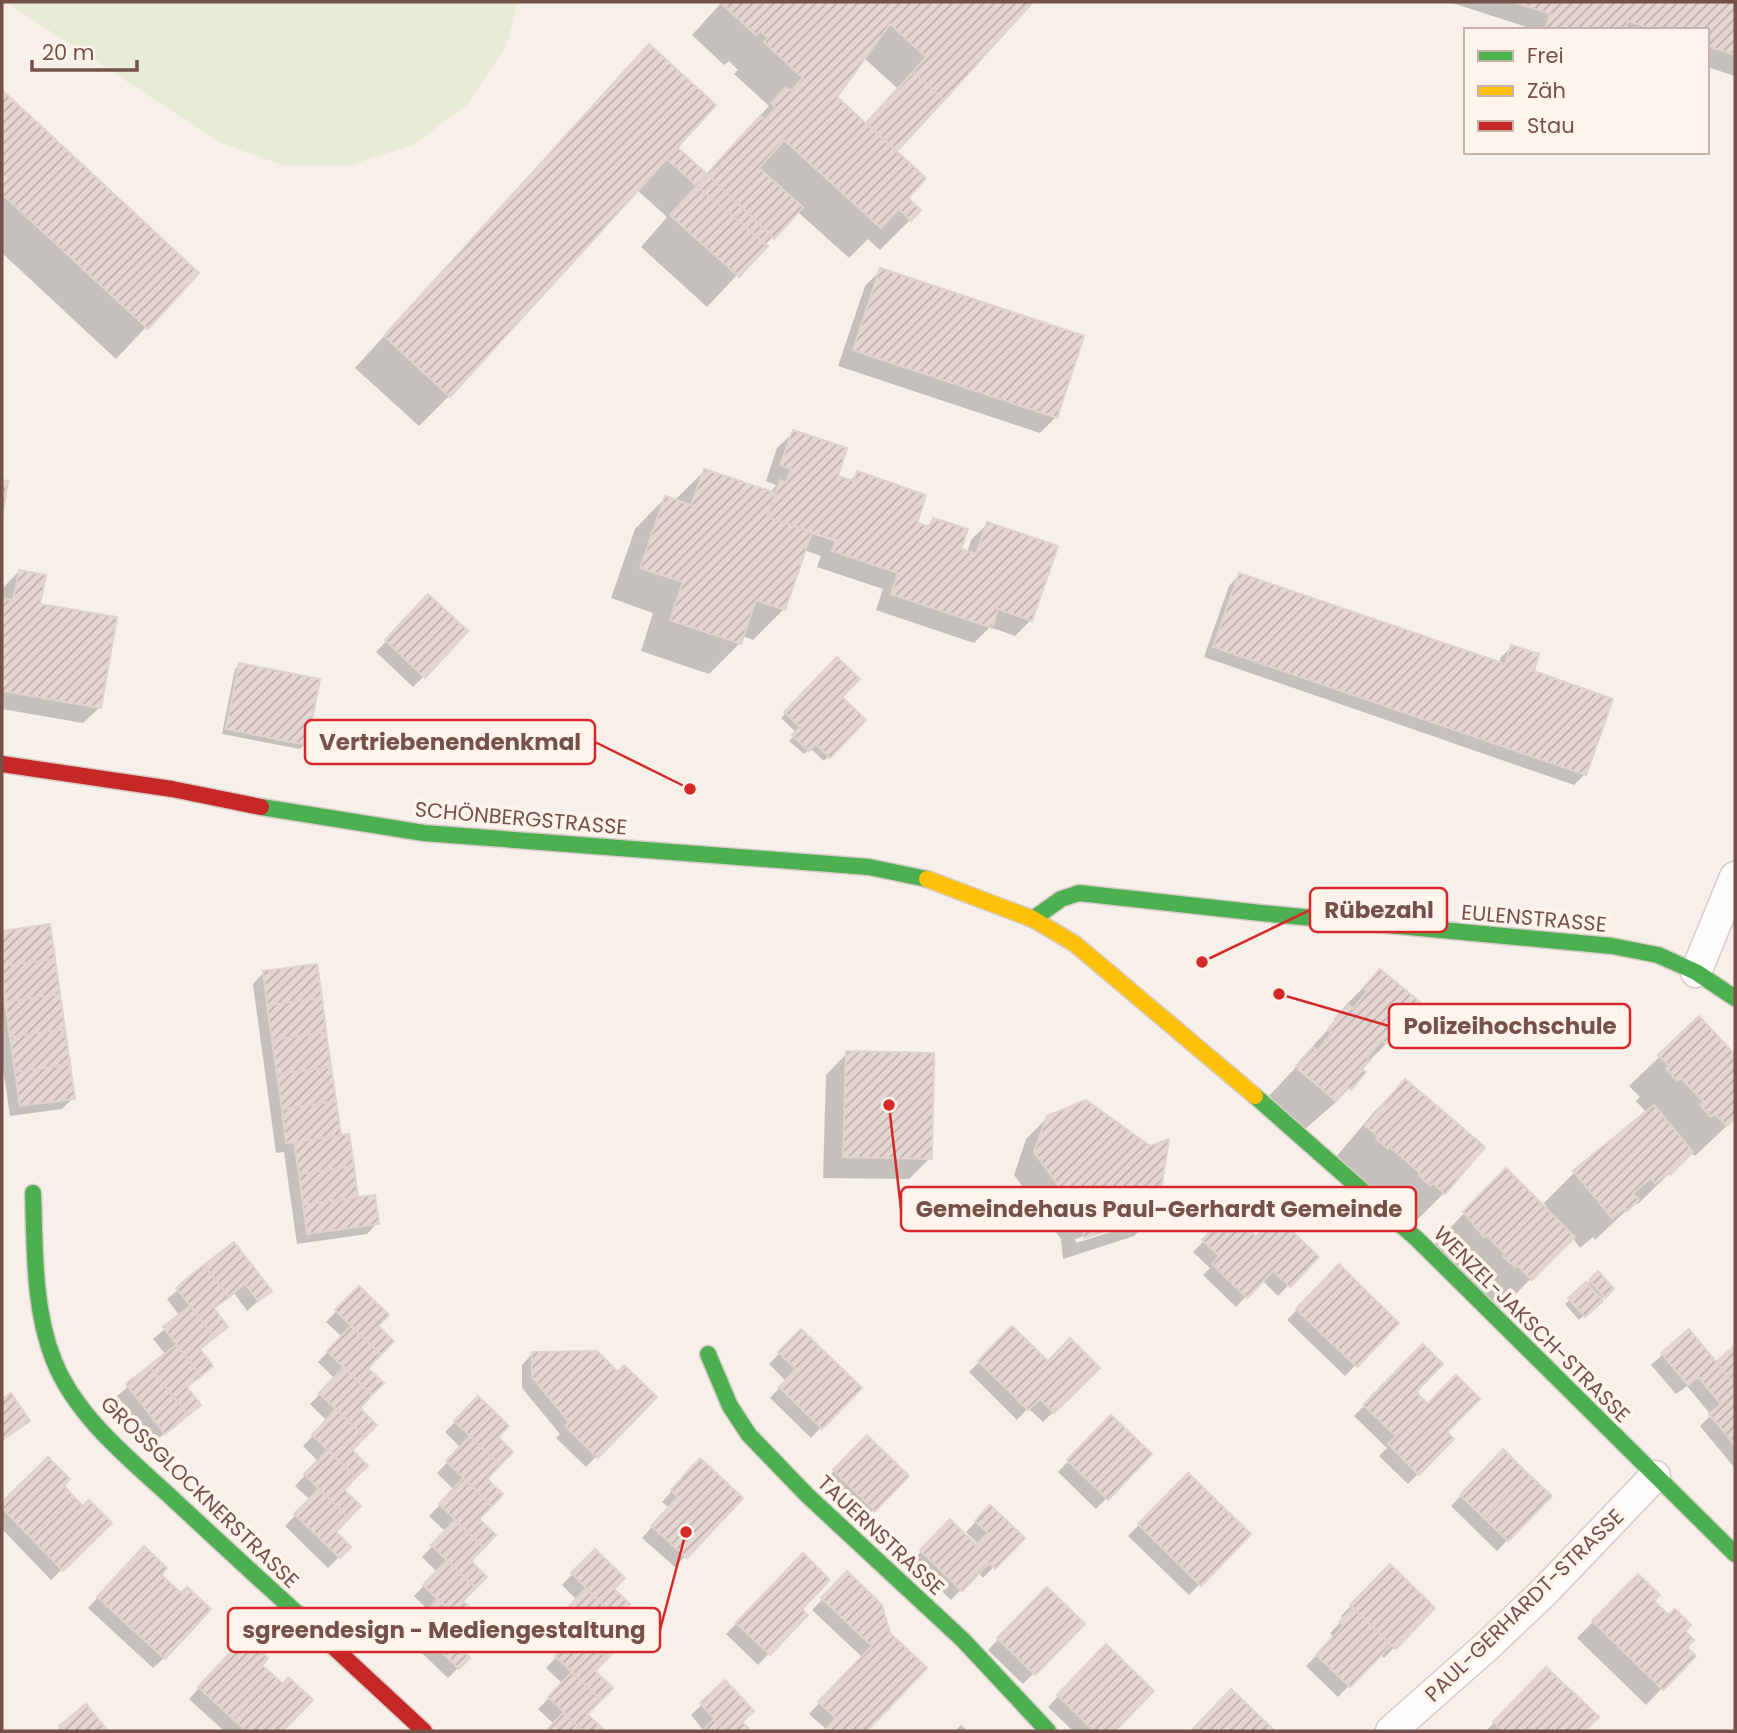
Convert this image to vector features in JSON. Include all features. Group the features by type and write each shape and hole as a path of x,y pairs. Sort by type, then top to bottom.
{"street":[{"name":"SCHÖNBERGSTRASSE","path":"2,764 172,789 302,815 424,832 869,866 934,881 1033,919"},
{"path":"1696,972 1735,877"},
{"name":"EULENSTRASSE","path":"1033,919 1060,898 1079,893 1612,946 1658,955 1696,972 1735,998"},
{"name":"WENZEL-JAKSCH-STRASSE","path":"1033,919 1075,944 1364,1190 1417,1239 1735,1554"},
{"name":"GROSSGLOCKNERSTRASSE","path":"33,1193 38,1287 48,1342 62,1379 79,1405 121,1451 424,1731"},
{"name":"TAUERNSTRASSE","path":"708,1354 730,1406 749,1435 808,1496 963,1640 1048,1731"},
{"name":"PAUL-GERHARDT-STRASSE","path":"1391,1731 1545,1591 1655,1476"}],"green space":[{"path":"6,2 518,2 506,46 469,103 415,144 351,165 283,165 220,143"}],"building":[{"path":"1033,2 944,100 913,72 926,57 890,24 837,97 926,178 908,198 921,210 911,221 899,209 881,228 784,140 759,168 803,207 774,239 707,174 760,116 765,120 776,108 771,103 786,87 791,91 803,78 764,42 768,38 761,31 756,35 721,3"},
{"path":"1514,2 1735,2 1735,55 1709,47 1709,28 1650,28 1628,21 1626,28 1546,28 1550,14"},
{"path":"649,44 716,105 450,397 384,336"},
{"path":"913,72 944,100 897,151 866,123"},
{"path":"2,90 199,273 148,329 2,194"},
{"path":"677,147 707,174 697,186 667,159"},
{"path":"707,174 770,234 763,242 697,186"},
{"path":"697,186 768,246 739,277 670,215"},
{"path":"880,268 1084,336 1057,418 853,350"},
{"path":"793,430 847,448 838,476 854,481 857,471 926,495 917,523 930,527 933,518 968,529 961,549 976,554 987,522 1058,546 1032,621 998,609 992,628 891,594 898,573 832,551 836,540 767,517 780,480 786,483 791,469 780,465"},
{"path":"704,469 776,493 767,517 812,532 785,610 756,600 741,644 670,620 683,582 640,568 665,496 691,505"},
{"path":"2,480 8,481 2,519"},
{"path":"19,570 46,575 40,604 117,617 101,708 2,691 2,598 13,600"},
{"path":"1239,573 1505,664 1511,645 1539,654 1534,671 1613,699 1586,775 1213,647"},
{"path":"428,594 468,631 425,678 385,640"},
{"path":"837,657 860,679 842,697 866,720 830,758 816,744 809,751 792,735 800,727 784,712"},
{"path":"239,663 320,679 307,745 226,729"},
{"path":"50,924 55,959 2,966 2,931"},
{"path":"55,959 60,994 5,1002 2,966"},
{"path":"317,964 322,998 267,1005 263,971"},
{"path":"1380,969 1420,1002 1396,1036 1393,1033 1385,1043 1382,1040 1367,1057 1370,1060 1362,1069 1366,1072 1351,1090 1347,1087 1336,1101 1296,1066 1313,1047 1317,1051 1332,1033 1328,1029 1349,1005 1353,1009 1367,991 1363,988"},
{"path":"60,994 65,1029 10,1037 5,1002"},
{"path":"322,998 326,1032 272,1040 267,1005"},
{"path":"1699,1016 1735,1055 1735,1119 1727,1126 1715,1114 1711,1117 1700,1105 1704,1102 1681,1078 1677,1081 1666,1069 1669,1066 1658,1055"},
{"path":"65,1029 70,1064 15,1072 10,1037"},
{"path":"326,1032 331,1067 277,1074 272,1040"},
{"path":"846,1051 934,1053 932,1159 843,1157"},
{"path":"70,1064 75,1099 20,1106 15,1072"},
{"path":"331,1067 336,1101 282,1109 277,1074"},
{"path":"1405,1079 1485,1147 1445,1194 1433,1183 1430,1186 1420,1173 1390,1147 1388,1149 1376,1139 1378,1136 1365,1126"},
{"path":"1086,1100 1150,1146 1169,1139 1157,1215 1084,1238 1081,1217 1034,1152 1047,1116"},
{"path":"336,1101 341,1135 286,1143 282,1109"},
{"path":"1654,1105 1693,1152 1670,1175 1668,1173 1655,1183 1651,1178 1633,1193 1639,1200 1627,1211 1625,1208 1612,1218 1573,1171"},
{"path":"349,1134 354,1166 299,1174 294,1142"},
{"path":"354,1166 358,1197 303,1205 299,1174"},
{"path":"1506,1168 1575,1237 1532,1280 1503,1256 1505,1254 1486,1235 1484,1237 1463,1212"},
{"path":"375,1195 379,1224 307,1234 303,1205"},
{"path":"1230,1211 1256,1237 1276,1216 1319,1257 1290,1287 1273,1271 1247,1298 1212,1264 1219,1256 1202,1240"},
{"path":"234,1242 272,1291 258,1301 245,1284 229,1297 204,1265"},
{"path":"1339,1264 1369,1294 1326,1338 1296,1309"},
{"path":"204,1265 229,1297 214,1308 228,1327 215,1337 176,1288"},
{"path":"1598,1271 1614,1289 1605,1298 1589,1280"},
{"path":"1586,1282 1603,1301 1585,1317 1568,1298"},
{"path":"359,1286 389,1315 378,1326 394,1341 381,1355 335,1310"},
{"path":"1369,1294 1399,1323 1357,1367 1326,1338"},
{"path":"190,1306 215,1337 200,1349 213,1366 201,1376 163,1327"},
{"path":"351,1326 381,1355 368,1368 384,1383 372,1395 327,1351"},
{"path":"1012,1326 1048,1361 1070,1338 1100,1368 1054,1413 1040,1399 1028,1410 978,1361"},
{"path":"801,1329 862,1388 822,1429 779,1387 796,1369 778,1352"},
{"path":"1689,1329 1735,1385 1735,1446 1709,1414 1721,1404 1698,1377 1688,1385 1661,1353"},
{"path":"1423,1344 1443,1364 1416,1392 1428,1404 1396,1436 1363,1405"},
{"path":"176,1345 201,1376 187,1387 201,1405 188,1415 149,1366"},
{"path":"1735,1345 1735,1385 1716,1362"},
{"path":"597,1351 618,1372 624,1365 657,1397 598,1458 565,1426 569,1422 532,1377 532,1352"},
{"path":"149,1366 188,1415 165,1434 126,1384"},
{"path":"344,1367 372,1395 360,1408 377,1425 365,1437 319,1393"},
{"path":"1456,1375 1480,1399 1447,1432 1454,1439 1419,1475 1388,1444"},
{"path":"11,1393 30,1421 2,1440 2,1394 4,1398"},
{"path":"478,1396 509,1426 498,1437 513,1452 500,1465 454,1421"},
{"path":"336,1409 365,1437 352,1450 368,1466 356,1477 312,1435"},
{"path":"1111,1415 1152,1454 1108,1500 1067,1460"},
{"path":"867,1435 909,1476 875,1511 833,1470"},
{"path":"470,1436 500,1465 487,1479 503,1494 492,1506 446,1461"},
{"path":"1503,1449 1527,1473 1484,1518 1460,1495"},
{"path":"328,1450 356,1477 344,1490 361,1506 349,1518 304,1474"},
{"path":"48,1457 70,1479 64,1486 74,1497 31,1538 2,1508 2,1502"},
{"path":"700,1458 743,1498 687,1558 651,1526 678,1497 671,1490"},
{"path":"1188,1473 1251,1534 1201,1586 1138,1524"},
{"path":"1527,1473 1552,1496 1508,1541 1484,1518"},
{"path":"463,1478 492,1506 479,1519 496,1535 484,1548 439,1504"},
{"path":"319,1489 349,1518 336,1532 351,1547 340,1558 294,1514"},
{"path":"74,1497 83,1506 89,1500 112,1523 63,1571 31,1538"},
{"path":"990,1505 1025,1538 995,1569 989,1563 962,1591 920,1550 950,1519 976,1545 988,1533 975,1521"},
{"path":"455,1520 484,1548 471,1561 487,1577 476,1588 431,1545"},
{"path":"144,1546 167,1568 161,1575 172,1585 131,1628 97,1597"},
{"path":"595,1549 625,1578 614,1589 630,1604 617,1618 571,1573"},
{"path":"803,1553 830,1580 802,1609 808,1615 770,1655 736,1623"},
{"path":"447,1560 476,1588 463,1601 480,1617 468,1629 423,1585"},
{"path":"1390,1564 1435,1608 1396,1649 1350,1605"},
{"path":"847,1571 882,1605 890,1633 927,1668 867,1731 824,1731 836,1718 818,1702 872,1646 821,1598"},
{"path":"1638,1574 1660,1595 1654,1601 1669,1615 1675,1609 1691,1625 1685,1631 1694,1640 1687,1647 1696,1656 1663,1690 1592,1621"},
{"path":"172,1585 181,1593 187,1587 211,1609 165,1659 131,1628"},
{"path":"1047,1587 1085,1624 1035,1675 997,1638"},
{"path":"586,1588 617,1618 604,1631 619,1646 608,1658 562,1614"},
{"path":"438,1599 468,1629 455,1643 470,1658 459,1669 414,1625"},
{"path":"1353,1608 1391,1645 1350,1687 1316,1655 1343,1626 1339,1622"},
{"path":"579,1631 608,1658 595,1671 613,1688 601,1700 555,1656"},
{"path":"245,1637 268,1658 262,1665 273,1675 233,1719 198,1687"},
{"path":"1106,1644 1154,1691 1115,1731 1094,1731 1057,1695"},
{"path":"1546,1667 1599,1717 1585,1731 1503,1731 1493,1722"},
{"path":"572,1672 601,1700 587,1714 603,1729 601,1731 583,1731 548,1697"},
{"path":"273,1675 283,1684 288,1677 313,1700 283,1731 246,1731 233,1719"},
{"path":"725,1680 754,1711 742,1722 751,1731 725,1731 700,1703"},
{"path":"1231,1689 1275,1731 1191,1731"},
{"path":"86,1704 108,1731 64,1731 59,1726"},
{"path":"563,1713 583,1731 546,1731"},
{"path":"714,1719 725,1731 702,1731"}],"traffic: fast":[{"path":"261,807 424,833 869,867 927,879"},
{"path":"1033,919 1061,899 1079,893 1612,946 1658,955 1696,972 1735,998"},
{"path":"1255,1096 1417,1239 1735,1554"},
{"path":"33,1193 35,1257 42,1321 54,1361 64,1382 90,1419 123,1453 299,1615"},
{"path":"708,1354 730,1406 749,1435 808,1496 963,1640 1048,1731"}],"traffic: slow":[{"path":"927,879 1033,919 1075,944 1255,1096"}],"traffic: jam":[{"path":"2,764 172,789 261,807"},
{"path":"299,1615 424,1731"}],"place":[{"name":"Vertriebenendenkmal","path":"690,789"},
{"name":"Rübezahl","path":"1202,962"},
{"name":"Polizeihochschule","path":"1279,994"},
{"name":"Gemeindehaus Paul-Gerhardt Gemeinde","path":"889,1105"},
{"name":"sgreendesign - Mediengestaltung","path":"686,1532"}]}
